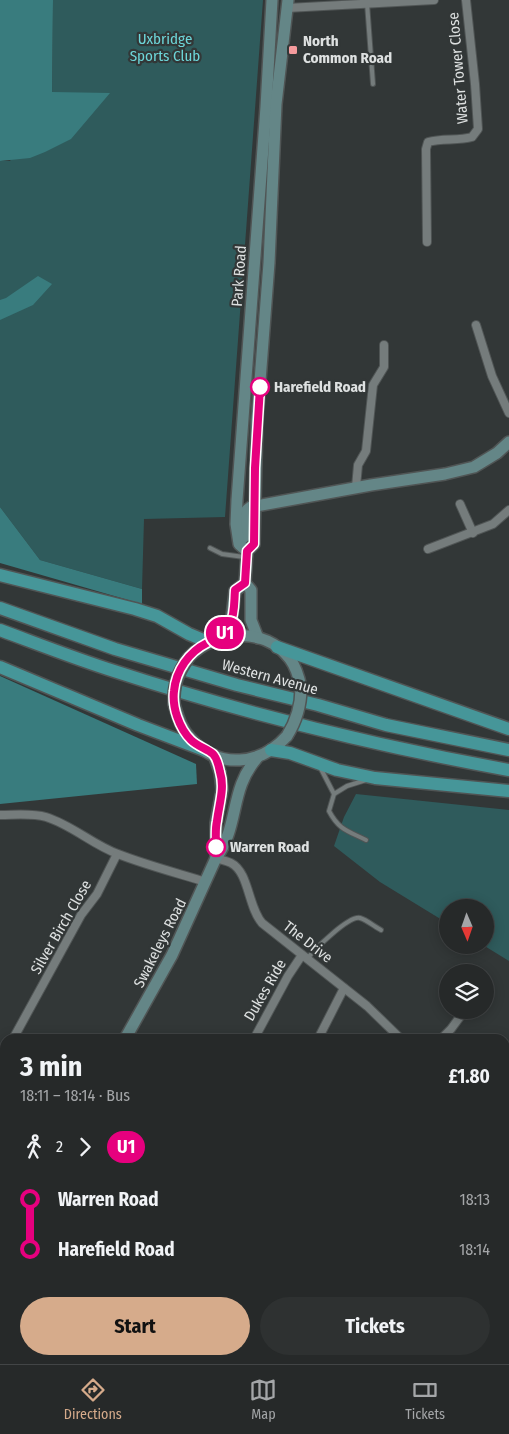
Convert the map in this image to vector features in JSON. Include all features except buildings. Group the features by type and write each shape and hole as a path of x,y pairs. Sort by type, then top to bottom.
{"highway":[{"path":"0,575 135,608 157,616 189,634 214,640"},
{"name":"Western Avenue","path":"0,608 115,649 237,686 318,705 386,725 509,750"},
{"path":"0,630 112,671 231,707 311,728 509,770"},
{"path":"277,646 509,729"},
{"path":"0,667 130,722 209,752"},
{"path":"271,750 290,754 337,770 375,778 509,791"}],"main road":[{"name":"Park Road","path":"247,554 239,544 240,540 233,500 266,107 272,0"},
{"name":"Park Road","path":"258,638 251,620 251,590 245,583 247,554 254,544 257,420 269,263 276,104 287,4"},
{"path":"240,540 244,537 247,510 254,506 356,487 446,474 474,467 497,453 509,442"},
{"name":"Park Road","path":"214,640 231,624 235,590 245,583"},
{"path":"231,635 258,638 277,646 294,666 301,688 298,714 287,736 271,750 257,758 236,760 209,752 191,740 178,719 174,704 174,692 181,668 196,650 214,640 231,635"},
{"name":"Swakeleys Road","path":"209,752 220,772 222,790 216,823 216,858"},
{"name":"Swakeleys Road","path":"128,1034 172,955 216,858 224,846 231,828 237,794 243,778 257,758"}],"street":[{"path":"287,4 434,0"},
{"name":"Water Tower Close","path":"426,242 426,149 428,142 440,139 472,137 478,129 476,84 466,0"},
{"path":"476,325 492,376 509,413"},
{"path":"356,487 358,465 366,451 374,385 384,367 384,345"},
{"path":"460,504 472,533"},
{"path":"428,549 493,524 509,510"},
{"path":"0,815 31,814 46,817 117,854 206,882"},
{"name":"Silver Birch Close","path":"16,1034 81,915 97,894 117,854"},
{"name":"The Drive","path":"216,858 239,869 245,880 257,916 270,930 378,1016 396,1034"},
{"name":"Dukes Ride","path":"257,1034 288,976 304,957"},
{"path":"321,1034 344,988"},
{"path":"446,1034 458,1019"}],"lane":[{"path":"367,3 373,84"},
{"path":"210,548 229,556 247,554"},
{"path":"318,763 334,794"},
{"path":"366,840 340,827 329,811 334,794 347,786 375,778"},
{"path":"304,957 354,918 359,918 381,930"}],"green space":[{"name":"Uxbridge Sports Club","path":"53,0 263,0 225,517 144,519 142,589 40,560 0,507 0,161 10,161 52,92"},
{"path":"356,794 509,810 509,961 494,952 494,899 439,899 439,918 380,882 334,846 344,817"}],"shaded area":[{"path":"0,0 53,0 52,92 110,93 71,139 30,158 0,161"},
{"path":"38,276 52,284 33,305 0,320 0,300 6,298"},
{"path":"0,507 40,560 142,589 142,604 0,563"},
{"path":"0,676 196,764 197,784 0,804"}],"bus line":[{"name":"U1","path":"216,847 216,823 222,790 220,772 214,755 191,740 184,731 174,704 174,692 181,668 189,657 208,642 219,638 231,624 235,590 245,583 247,551 254,544 255,468 260,387"}],"place":[{"name":"North Common Road","path":"293,50"},
{"name":"Harefield Road","path":"260,387"},
{"name":"Warren Road","path":"216,847"}]}
